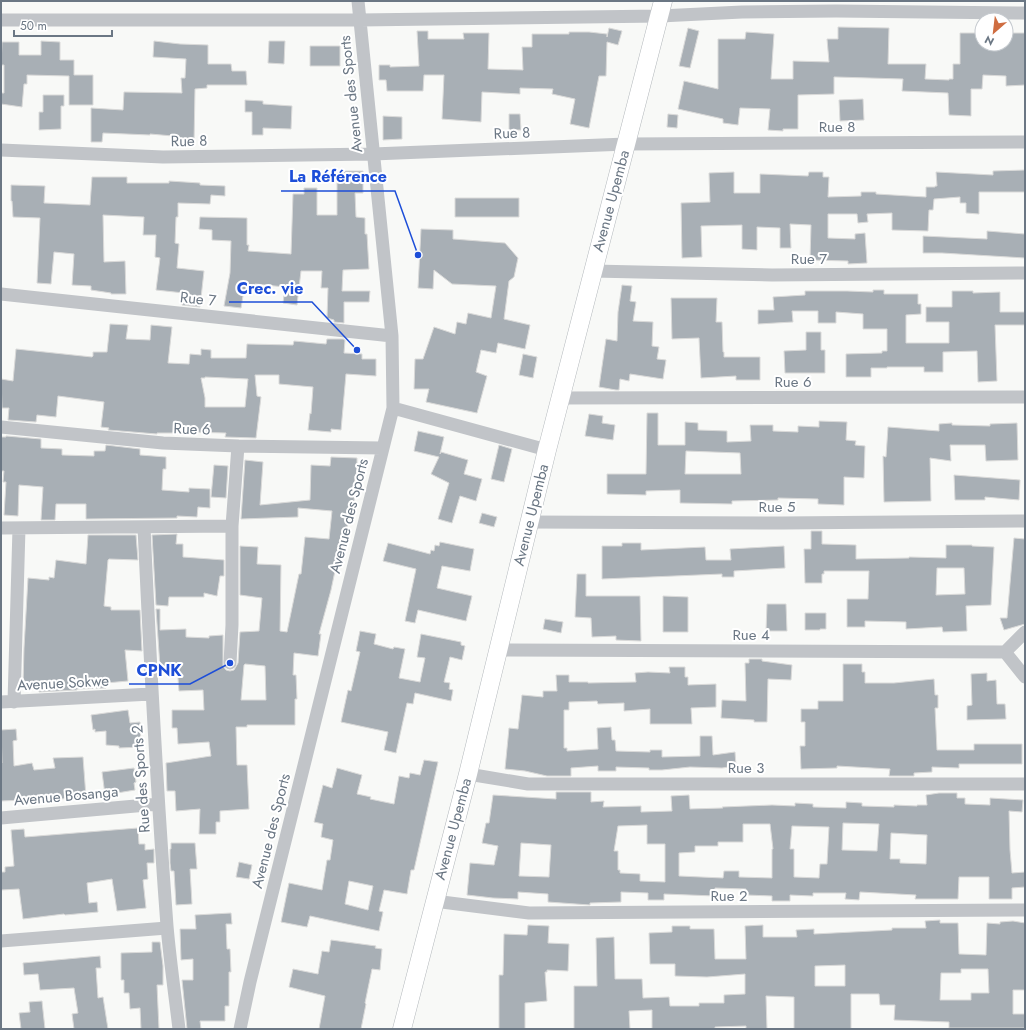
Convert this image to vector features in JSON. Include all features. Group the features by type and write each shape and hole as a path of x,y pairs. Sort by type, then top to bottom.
{"street":[{"name":"Avenue des Sports","path":"240,1029 250,982 393,408 392,336 358,1"},
{"path":"1,20 360,20 662,8 742,12 836,11 1025,13"},
{"name":"Avenue Upemba","path":"402,1029 468,774 497,650 560,398 662,8"},
{"name":"Rue 8","path":"1,150 163,157 373,154 626,144 1025,142"},
{"name":"Rue 7","path":"593,271 772,275 1025,273"},
{"name":"Rue 7","path":"1,294 392,336"},
{"name":"Rue 6","path":"560,398 1025,397"},
{"path":"393,408 547,450"},
{"name":"Rue 6","path":"1,427 163,443 238,446 382,448"},
{"path":"230,663 232,625 232,526 238,446"},
{"name":"Rue 5","path":"530,522 790,523 1025,521"},
{"path":"1,528 232,526"},
{"name":"Rue des Sports 2","path":"144,527 151,694 158,804 164,866 167,928 179,1029"},
{"path":"14,702 18,528"},
{"path":"1025,632 1005,652 1025,677"},
{"name":"Rue 4","path":"497,650 1005,652"},
{"name":"Avenue Sokwe","path":"1,702 151,694"},
{"name":"Rue 3","path":"468,774 528,784 1025,784"},
{"name":"Avenue Bosanga","path":"1,818 158,804"},
{"name":"Rue 2","path":"434,901 529,913 1025,910"},
{"path":"1,941 167,928"}],"building":[{"path":"838,27 889,28 888,64 926,64 925,79 949,80 953,79 953,64 960,64 960,33 974,33 974,52 1014,52 1014,33 1025,33 1025,85 1006,86 1006,76 983,75 982,89 971,89 971,116 949,115 948,93 902,91 903,79 834,77 834,94 798,95 798,129 783,129 783,131 768,130 770,109 740,108 738,125 723,123 723,119 678,109 684,81 718,89 718,39 745,39 746,32 774,34 771,79 793,79 793,61 829,62 827,39 838,39"},
{"path":"609,28 622,31 618,45 607,42 606,76 599,76 589,128 570,124 575,99 552,94 553,89 520,88 520,94 482,92 481,122 442,119 444,75 424,75 423,91 387,91 386,80 379,80 379,65 390,65 390,67 419,66 417,31 428,31 428,39 464,39 463,33 489,33 488,69 523,70 522,47 532,47 532,34 569,34 569,32 589,32 607,34 607,37"},
{"path":"688,28 699,31 690,68 679,66"},
{"path":"41,41 60,42 60,60 74,60 74,75 93,75 93,105 69,105 69,76 27,75 27,84 24,84 22,107 1,104 1,93 4,93 4,65 1,65 2,42 19,42 19,55 41,55"},
{"path":"154,41 208,45 208,64 231,64 232,71 246,71 247,85 207,85 207,88 195,89 194,143 173,142 173,136 103,133 102,142 91,142 91,108 123,110 124,92 182,93 181,78 185,78 186,59 153,57"},
{"path":"269,41 285,41 284,64 268,63"},
{"path":"310,46 340,46 340,66 310,66"},
{"path":"43,95 64,95 64,106 61,106 61,129 39,130 39,112 43,112"},
{"path":"863,99 864,120 840,121 839,100"},
{"path":"245,100 263,101 263,104 292,106 291,129 263,128 263,135 252,135 252,112 245,112"},
{"path":"509,114 520,114 521,130 509,130"},
{"path":"668,114 678,115 677,128 667,127"},
{"path":"383,116 402,117 402,139 383,140"},
{"path":"1025,170 1025,192 979,192 979,214 966,213 966,203 960,203 960,197 934,199 933,210 929,210 928,231 892,230 892,213 867,214 868,222 858,223 857,214 828,214 828,238 855,239 855,234 865,233 867,263 848,264 848,261 810,260 811,225 790,224 791,248 780,248 780,228 757,227 757,250 742,249 742,225 701,226 702,257 682,258 681,203 710,202 709,173 734,172 734,193 760,193 760,174 808,176 809,172 823,172 823,177 829,177 828,197 861,196 861,192 876,192 876,194 926,197 926,187 937,186 936,172 993,175 993,171"},
{"path":"337,171 363,171 363,193 355,193 356,217 365,218 365,234 367,234 369,269 343,270 342,291 370,291 369,302 344,302 344,323 334,322 334,320 327,318 328,288 321,288 322,271 301,271 297,305 283,303 285,287 255,284 255,290 244,290 241,308 224,306 230,273 231,241 212,240 212,230 199,229 200,217 247,218 248,251 291,254 293,194 304,194 304,188 317,188 317,215 337,215"},
{"path":"92,177 127,177 127,183 169,183 169,181 200,183 200,185 225,186 225,196 211,195 210,204 178,203 175,243 179,244 177,268 204,271 200,307 182,305 184,293 156,290 160,258 155,257 156,235 143,235 144,217 103,215 104,262 125,261 126,294 111,294 91,290 91,286 72,285 74,254 54,252 51,284 37,283 40,218 13,217 11,185 45,186 44,203 90,205"},
{"path":"455,198 519,198 519,217 455,217"},
{"path":"421,229 453,230 453,239 505,243 518,258 514,277 509,281 504,319 530,325 525,349 498,343 496,353 481,350 476,372 487,376 477,413 426,402 429,389 414,389 415,359 423,359 434,327 455,334 457,322 466,324 468,313 491,318 496,286 452,284 434,270 433,289 418,288"},
{"path":"987,231 1025,234 1025,258 923,253 923,236 987,239"},
{"path":"622,285 632,286 630,301 636,302 633,321 653,322 652,346 659,347 657,359 666,360 663,379 630,374 629,381 620,379 619,390 616,390 599,387 606,339 617,341 618,312"},
{"path":"873,290 884,290 884,294 918,294 918,304 921,304 921,314 906,315 906,343 949,343 949,322 926,322 926,307 952,307 952,291 973,291 973,293 1000,292 1000,312 1025,312 1025,325 995,325 997,381 978,382 977,351 943,352 943,372 924,372 924,367 887,367 871,368 871,377 846,377 846,354 882,353 882,351 887,351 887,329 863,329 863,314 836,312 836,323 818,323 818,311 792,311 793,322 758,324 758,310 774,310 773,297 805,295 805,291 873,292"},
{"path":"671,298 717,298 716,322 722,322 724,357 760,357 760,380 736,380 736,376 701,378 699,338 672,339"},
{"path":"110,324 128,325 126,339 150,340 151,325 172,327 168,363 189,364 190,354 201,355 201,349 211,350 211,358 246,358 247,344 293,345 294,341 326,344 327,339 344,339 344,353 362,354 362,359 376,359 376,376 346,374 341,430 331,429 331,432 308,430 313,387 279,384 279,375 255,375 257,396 261,397 256,438 225,437 226,433 188,432 157,434 108,430 109,428 101,427 104,402 58,396 56,417 37,415 36,422 8,420 9,408 2,408 1,379 13,381 16,349 92,357 93,352 107,352","holes":["201,378 248,379 245,407 205,407 205,398"]},
{"path":"806,332 821,332 821,350 825,350 825,373 785,373 784,351 806,350"},
{"path":"523,354 537,357 533,378 519,375"},
{"path":"647,413 658,413 658,445 685,445 685,422 698,423 698,430 727,431 727,442 751,441 750,425 773,425 773,431 798,432 798,426 819,427 819,421 847,422 846,440 856,441 855,445 865,446 864,478 844,477 844,505 818,504 818,499 778,498 778,500 732,501 732,504 680,503 680,490 646,491 646,495 607,494 607,474 646,474","holes":["686,451 740,453 741,474 685,474"]},
{"path":"589,414 603,416 602,423 615,425 613,440 585,436"},
{"path":"952,423 952,425 990,426 990,424 1017,423 1018,460 986,461 985,445 950,445 951,461 930,458 931,501 884,502 883,456 886,457 888,427 939,431 939,424"},
{"path":"418,431 444,437 440,454 441,452 468,460 464,474 482,479 476,501 460,496 452,523 438,519 449,483 431,474 439,457 414,451"},
{"path":"6,436 41,439 41,448 62,449 62,455 94,456 94,451 105,451 106,445 140,449 140,455 166,457 166,469 163,469 162,490 189,492 189,488 210,489 210,508 198,507 197,517 177,516 177,518 86,519 86,504 56,504 55,520 41,520 43,487 19,485 18,516 4,515 6,482 3,482 4,471 1,471 1,437"},
{"path":"499,445 512,449 504,482 491,479"},
{"path":"331,457 357,458 354,504 350,504 347,529 345,529 319,634 321,634 318,656 294,653 293,675 296,675 297,699 295,699 295,725 247,725 247,727 236,727 237,765 247,765 249,809 220,811 220,822 216,822 216,834 199,834 200,809 176,811 175,791 167,791 166,763 211,756 209,742 178,744 177,728 172,728 172,710 204,710 203,690 179,691 177,666 160,667 156,609 160,609 160,630 186,629 186,637 209,638 209,636 223,635 223,666 226,670 234,670 238,663 240,632 259,631 262,598 240,595 240,546 258,547 257,564 281,565 280,631 287,632 299,574 301,574 305,537 329,539 332,511 298,508 298,517 241,519 245,460 263,462 260,505 310,500 311,465 330,466","holes":["244,665 265,666 266,700 241,700"]},
{"path":"214,465 228,466 226,498 211,497"},
{"path":"954,475 1020,480 1019,500 985,497 985,500 955,500"},
{"path":"482,513 497,517 494,527 479,523"},
{"path":"811,531 822,531 822,544 856,545 856,559 909,557 946,558 946,545 994,547 991,605 966,606 967,631 943,632 942,627 906,629 906,622 865,621 865,627 847,627 847,599 868,599 869,571 824,571 824,574 822,574 822,583 805,583 804,549 811,549","holes":["937,568 964,568 965,594 936,595"]},
{"path":"177,534 176,544 183,544 183,557 224,560 224,576 220,576 217,596 204,593 204,597 169,597 168,606 156,605 152,535"},
{"path":"88,535 136,535 138,560 108,560 104,606 111,607 111,610 140,610 142,651 125,650 128,681 106,683 106,688 39,692 39,686 23,685 28,578 49,580 49,577 54,578 56,560 86,564"},
{"path":"1014,538 1025,539 1025,624 1004,630 1000,618 1007,618"},
{"path":"440,542 474,549 470,571 442,566 437,588 472,596 466,621 418,610 415,623 405,621 416,569 383,561 388,543 430,554 431,550 434,551 435,545 439,546"},
{"path":"622,543 641,543 641,550 705,547 706,560 731,560 730,549 784,546 785,568 734,571 734,577 722,577 722,574 602,579 602,546 622,546"},
{"path":"577,574 586,574 586,596 640,596 641,641 616,640 616,636 592,637 591,618 575,617"},
{"path":"663,596 688,597 688,632 663,632"},
{"path":"767,604 786,604 787,631 766,631"},
{"path":"805,613 826,613 826,629 805,630"},
{"path":"545,619 563,622 561,633 543,629"},
{"path":"360,631 376,634 374,644 393,649 394,647 405,649 399,678 420,682 425,658 417,657 421,634 461,642 461,645 465,646 462,660 450,657 444,682 450,683 449,689 453,690 451,701 415,693 413,704 407,703 396,753 384,750 388,732 341,722 348,690 351,691 360,652 356,651"},
{"path":"749,659 762,659 762,661 792,665 791,680 768,679 767,722 721,718 722,700 746,701 745,663 749,663"},
{"path":"843,664 862,664 862,672 865,672 865,683 894,683 934,679 935,695 938,695 938,708 935,708 937,750 974,750 974,744 1022,744 1022,764 959,764 959,768 932,767 932,772 914,773 914,776 889,776 890,769 837,766 837,768 801,769 800,746 805,746 805,722 801,722 801,709 818,709 818,701 843,701"},
{"path":"669,667 685,667 685,677 688,677 688,685 716,684 716,707 691,708 692,724 650,724 650,709 624,711 624,703 598,704 597,701 569,702 569,710 564,710 564,748 567,748 567,751 598,749 597,728 611,727 612,740 615,740 616,751 650,752 650,750 662,750 662,757 700,756 700,736 712,736 713,755 735,752 736,766 722,768 690,767 662,770 616,767 616,771 598,771 598,766 571,768 571,776 547,776 525,771 505,769 509,728 518,729 522,695 543,697 543,691 557,691 556,675 569,675 569,682 636,682 635,673 670,673"},
{"path":"987,673 987,681 996,680 997,704 1005,704 1006,719 967,720 967,706 972,705 971,674"},
{"path":"128,710 130,723 140,722 141,747 119,748 119,746 106,745 106,731 95,732 95,729 93,730 91,715"},
{"path":"16,729 17,740 13,741 14,766 32,763 34,770 55,768 53,758 83,757 86,797 23,802 23,800 1,801 1,730"},
{"path":"424,760 438,762 414,870 411,870 407,894 384,890 379,911 383,912 379,931 310,916 307,927 281,922 289,883 322,890 327,860 330,860 333,840 321,837 323,824 314,822 323,785 332,788 337,768 362,775 357,794 371,797 370,799 394,804 399,776 409,778 410,773 420,775","holes":["349,881 373,886 368,910 345,904"]},
{"path":"134,768 136,782 134,783 135,790 105,795 102,772"},
{"path":"556,792 591,792 591,802 604,801 603,807 641,806 641,812 672,811 671,796 689,795 690,809 772,805 795,806 795,803 813,804 813,807 846,808 846,802 862,803 862,806 917,806 927,805 926,795 939,793 957,793 957,798 965,798 965,804 990,805 990,798 1023,800 1022,812 1009,811 1012,873 1025,872 1025,887 1012,888 1012,899 989,899 989,877 959,877 958,899 915,899 916,895 860,892 859,900 845,899 846,893 813,893 813,896 790,895 790,901 772,901 772,896 746,895 746,889 715,888 715,896 664,894 664,900 648,900 648,893 621,892 621,902 590,903 590,905 548,902 548,894 518,892 518,899 467,895 470,863 494,865 498,846 482,843 486,823 489,823 493,795 556,799","holes":["843,823 879,824 877,851 842,850","743,824 770,824 773,849 772,878 739,877 739,871 724,871 723,878 679,876 679,853 695,852 695,846 718,846 718,842 743,842","647,825 647,844 665,844 665,882 640,881 640,874 620,873 620,870 618,870 618,851 614,851 618,826","792,826 829,827 827,864 820,864 819,878 794,877 794,849 790,849","891,833 927,835 926,864 900,863 900,859 890,859","521,843 551,845 549,877 519,876"]},
{"path":"138,828 139,844 145,844 145,850 154,849 154,863 147,863 148,879 143,880 146,908 117,911 112,879 87,883 89,903 97,902 98,912 23,919 19,889 1,890 1,872 5,872 5,867 14,866 11,830 24,829 25,837"},
{"path":"171,843 195,843 197,869 190,869 192,904 176,905 174,871 171,871 170,863"},
{"path":"239,862 252,865 249,879 236,877"},
{"path":"231,913 232,924 226,924 227,949 230,949 231,972 229,972 229,1006 225,1006 225,1021 200,1021 201,1029 187,1029 182,980 193,980 193,959 181,960 180,929 196,929 195,915"},
{"path":"940,920 940,923 958,923 959,954 986,955 987,923 1000,924 1000,922 1013,921 1025,923 1025,990 1013,990 1013,1014 1025,1014 1025,1028 949,1028 949,1022 894,1020 895,1005 880,1005 879,994 851,994 851,1029 794,1029 794,997 766,996 767,1029 746,1029 746,1026 715,1027 715,1029 652,1029 652,1010 629,1011 630,1029 574,1029 574,986 597,986 596,938 614,937 615,979 642,979 643,998 669,997 670,1006 699,1006 699,1003 724,1003 724,995 745,994 745,974 707,977 675,976 675,964 650,964 649,933 672,932 672,926 690,926 690,929 714,929 715,959 746,959 745,926 763,925 763,937 797,937 796,930 814,929 814,934 892,930 892,928 926,928 925,921","holes":["845,965 845,986 815,986 815,966","961,969 988,969 989,993 971,993 971,1000 940,1000 941,973 961,973"]},
{"path":"528,925 549,926 548,943 569,944 568,971 547,970 547,972 545,972 547,1001 525,1003 525,1029 499,1029 499,975 503,975 504,934 527,935"},
{"path":"331,940 376,946 375,948 382,949 380,970 372,969 361,1029 319,1029 325,996 289,987 293,969 318,974 322,951 329,952"},
{"path":"152,942 160,942 163,966 163,985 157,985 159,1029 141,1029 140,1008 130,1009 129,993 124,993 124,980 121,980 121,953 152,952"},
{"path":"100,956 101,968 96,968 98,998 103,997 108,1029 74,1029 72,1014 78,1013 74,988 40,990 38,974 24,975 23,963"},
{"path":"42,1001 45,1029 21,1029 19,1013 30,1012 29,1002"}],"place":[{"name":"La Référence","path":"418,255"},
{"name":"Crec. vie","path":"357,350"},
{"name":"CPNK","path":"230,663"}]}
